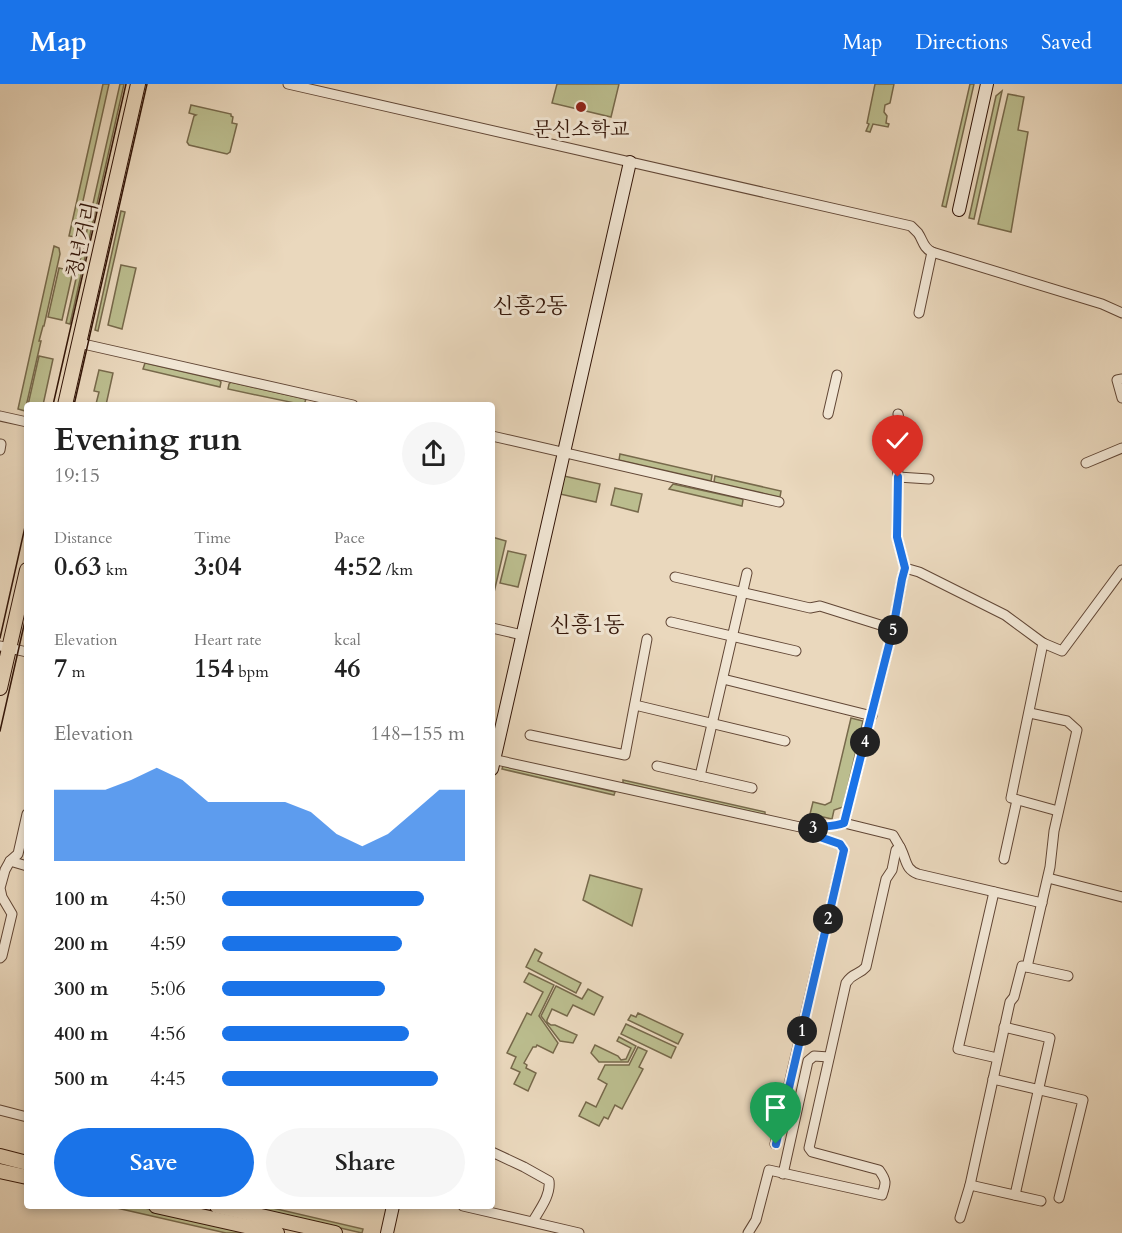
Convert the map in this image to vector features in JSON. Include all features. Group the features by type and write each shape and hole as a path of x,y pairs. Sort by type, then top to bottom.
{"main road":[{"name":"청년거리","path":"66,402 138,84"},
{"path":"0,688 5,647 24,580"},
{"path":"0,1156 24,1161"},
{"path":"0,1171 24,1176"},
{"path":"169,1209 277,1233"},
{"path":"230,1209 336,1233"}],"street":[{"path":"288,84 912,226 928,250 932,252 1102,304 1122,313"},
{"path":"959,210 987,84"},
{"path":"495,753 630,162"},
{"path":"919,313 932,252"},
{"path":"79,343 309,400 327,402"},
{"path":"828,414 837,375"},
{"path":"1122,379 1117,380 1122,398"},
{"path":"844,823 893,629 905,568 897,537 898,451 901,427 898,414"},
{"path":"0,416 24,421"},
{"path":"495,437 779,502"},
{"path":"0,444 0,450"},
{"path":"1086,463 1122,448"},
{"path":"898,477 929,479"},
{"path":"905,568 919,572 1005,615 1043,643 1062,651 1122,570"},
{"path":"700,776 747,573"},
{"path":"675,577 810,608 820,606 893,629"},
{"path":"671,622 796,651"},
{"path":"495,629 522,635"},
{"path":"530,735 625,755 647,639"},
{"path":"1043,643 1011,798 1058,811"},
{"path":"5,647 24,651"},
{"path":"723,679 872,716"},
{"path":"635,705 785,741"},
{"path":"1027,967 1048,878 1054,831 1077,730 1067,721 1030,713"},
{"path":"495,762 809,829 844,823 893,836 911,871 918,874 1042,903"},
{"path":"657,766 752,788"},
{"path":"1004,859 1017,800"},
{"path":"0,958 12,914 2,897 0,888 4,870 18,854 24,827"},
{"path":"776,1144 844,850 840,844 817,836 809,829"},
{"path":"748,1233 756,1220 769,1170 882,1196 886,1184 879,1170 812,1152 809,1148 846,983 850,976 862,972 866,967 886,879 892,870 896,850 900,847"},
{"path":"10,861 24,865"},
{"path":"1048,878 1122,897"},
{"path":"994,892 958,1049 997,1058"},
{"path":"960,1218 970,1185 1010,1002 1014,998 1022,966 1068,976"},
{"path":"1004,1027 1050,1038 1016,1195"},
{"path":"783,1174 808,1061 814,1056 829,1057"},
{"path":"993,1079 1083,1100 1059,1198"},
{"path":"0,1110 24,1116"},
{"path":"495,1153 549,1181 550,1187 545,1201 533,1221"},
{"path":"970,1185 1041,1201"},
{"path":"387,1233 392,1209"},
{"path":"477,1209 579,1233"}],"green space":[{"path":"103,84 109,84 75,237 69,236"},
{"path":"120,84 124,84 70,324 66,323"},
{"path":"557,84 619,84 611,117 552,103"},
{"path":"875,84 894,84 890,103 885,105 884,112 887,116 888,127 873,124 870,132 866,131"},
{"path":"970,84 974,84 946,207 942,206"},
{"path":"1002,91 974,219 969,218 996,96"},
{"path":"1008,94 1024,97 1018,130 1028,132 1011,232 978,224"},
{"path":"191,105 231,114 232,123 237,124 230,152 227,154 189,145 187,142 196,115 189,113"},
{"path":"121,211 125,212 98,331 95,330"},
{"path":"54,246 59,248 60,254 39,341 41,341 27,402 24,402 24,411 18,409"},
{"path":"121,265 136,268 122,329 108,325"},
{"path":"59,268 73,271 62,320 48,317"},
{"path":"39,356 53,359 44,402 29,402"},
{"path":"145,363 219,380 220,387 143,369"},
{"path":"99,370 113,373 107,402 96,402 99,392 94,391"},
{"path":"231,382 306,399 305,402 290,402 228,389"},
{"path":"620,454 712,475 711,481 619,460"},
{"path":"564,476 600,484 596,502 560,494"},
{"path":"715,476 781,491 780,497 714,482"},
{"path":"673,484 742,499 742,506 669,489"},
{"path":"615,488 642,494 638,512 611,505"},
{"path":"495,538 506,541 495,588"},
{"path":"508,551 526,555 518,587 500,583"},
{"path":"851,718 863,721 843,807 834,810 832,819 810,814 813,802 825,805 831,802"},
{"path":"503,766 615,792 614,795 502,769"},
{"path":"623,780 765,812 765,815 623,783"},
{"path":"590,875 642,889 632,926 583,900"},
{"path":"535,949 542,953 538,961 581,983 576,993 526,967"},
{"path":"529,973 554,985 539,1016 558,1043 553,1053 537,1045 533,1047 524,1063 527,1065 526,1068 536,1073 528,1091 514,1084 520,1072 511,1068 516,1057 507,1053 527,1013 531,1015 543,992 524,982"},
{"path":"556,986 582,999 588,989 603,997 594,1015 573,1005 567,1016 552,1009 547,1022 577,1035 573,1043 560,1041 541,1016"},
{"path":"638,1013 683,1034 678,1044 628,1020 631,1015 636,1017"},
{"path":"626,1024 676,1047 671,1058 621,1034"},
{"path":"619,1037 636,1046 628,1062 599,1062 591,1053 595,1045 618,1056 621,1060 626,1059 631,1048 617,1041"},
{"path":"638,1047 647,1051 639,1067 643,1069 622,1109 615,1105 608,1119 604,1117 599,1126 579,1116 586,1102 596,1107 607,1084 598,1079 605,1065 629,1065"},
{"path":"121,1209 149,1209 254,1233 226,1233"},
{"path":"258,1209 277,1209 363,1229 362,1233"}],"tram line":[{"path":"54,402 126,84"},
{"path":"75,402 147,84"},
{"path":"0,638 24,531"},
{"path":"0,731 24,625"}],"place":[{"name":"문신소학교","path":"581,107"}],"district":[{"name":"신흥2동","path":"530,306"},
{"name":"신흥1동","path":"587,625"}],"route":[{"path":"776,1144 844,850 840,844 817,836 809,829 844,823 872,716 905,568 897,537 898,477"}]}
